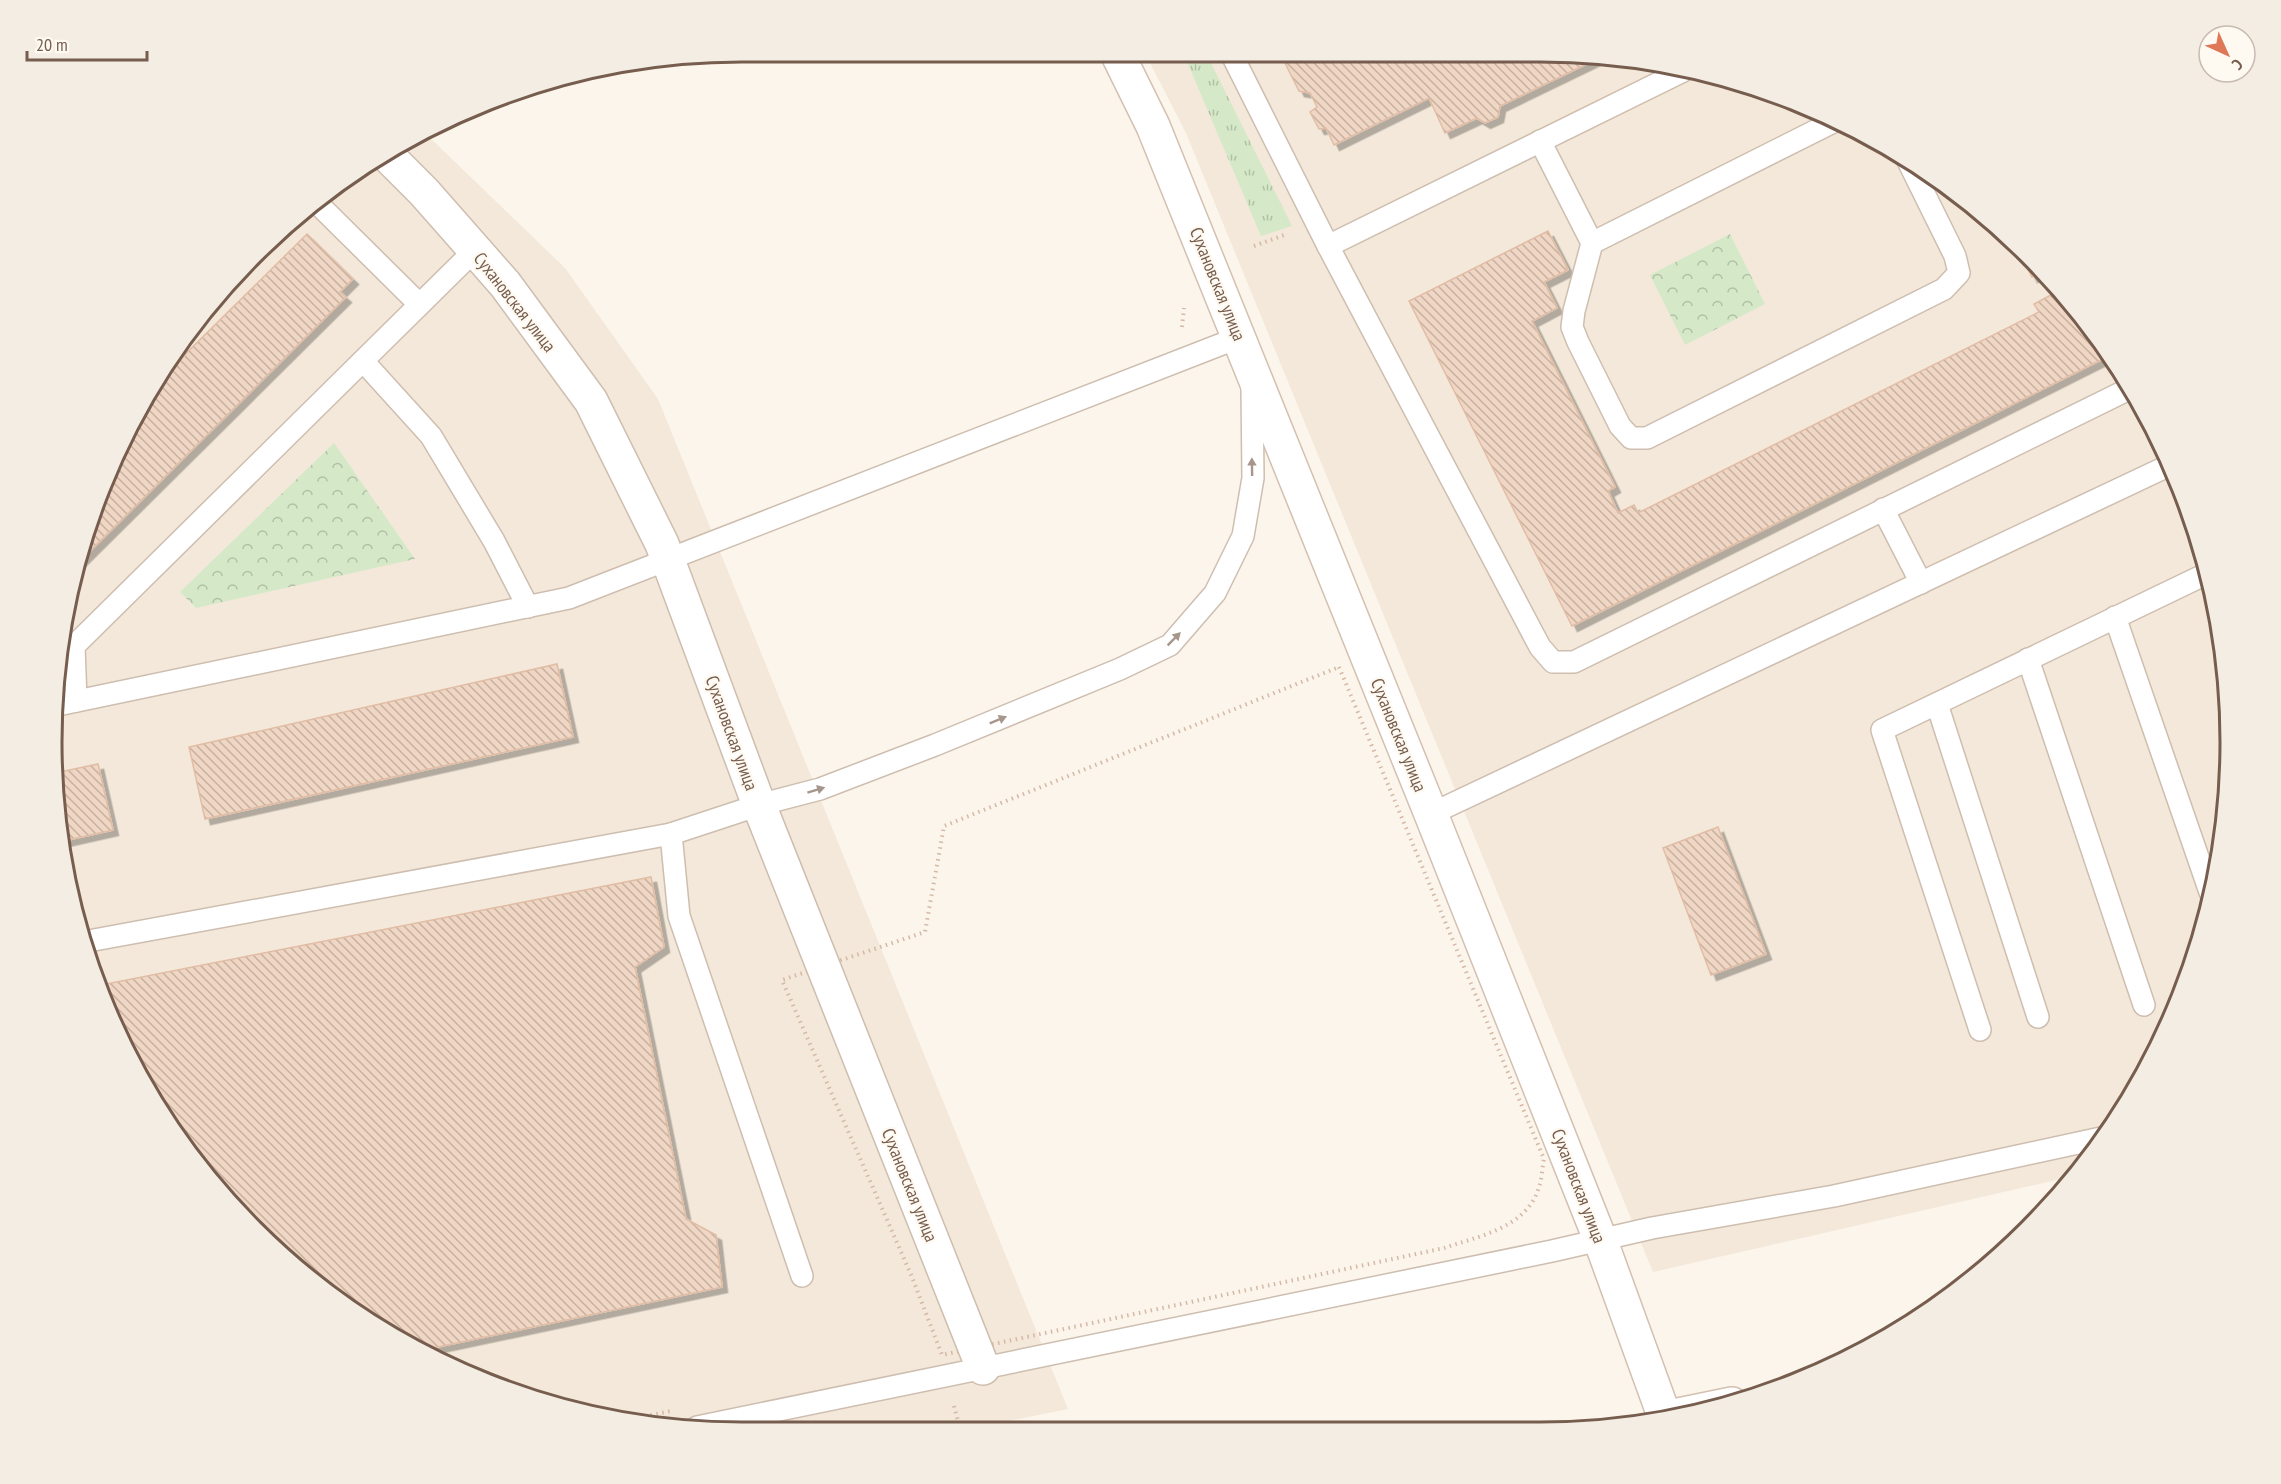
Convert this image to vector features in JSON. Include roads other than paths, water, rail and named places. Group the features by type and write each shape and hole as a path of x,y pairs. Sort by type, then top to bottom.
{"street":[{"name":"Сухановская улица","path":"1121,62 1153,126 1240,337 1600,1239 1662,1411"},
{"name":"Сухановская улица","path":"391,159 424,192 505,284 591,401 668,560 759,805 979,1358"}],"lane":[{"path":"1236,62 1328,246 1540,647 1553,662 1575,662 2122,392"},
{"path":"1328,246 1674,75"},
{"path":"1592,243 1827,126"},
{"path":"1540,141 1592,243 1572,327 1620,426 1631,438 1647,438 1944,289 1959,273 1955,256 1915,175"},
{"path":"321,207 419,304"},
{"path":"68,647 475,250"},
{"path":"63,704 569,598 1240,337"},
{"path":"363,361 431,436 494,541 528,607"},
{"path":"92,940 671,834 759,805 820,789 935,746 1120,669 1170,645 1215,593 1243,536 1253,478 1251,367"},
{"path":"1431,814 2162,469"},
{"path":"1883,509 1921,583"},
{"path":"1980,1030 1882,730 2115,617 2199,581"},
{"path":"2115,617 2205,878"},
{"path":"68,647 76,701"},
{"path":"2028,659 2144,1005"},
{"path":"1937,704 2038,1017"},
{"path":"671,834 679,916 802,1276"},
{"path":"720,1422 979,1358 1552,1251 1652,1228 1834,1196 2090,1140"}]}
